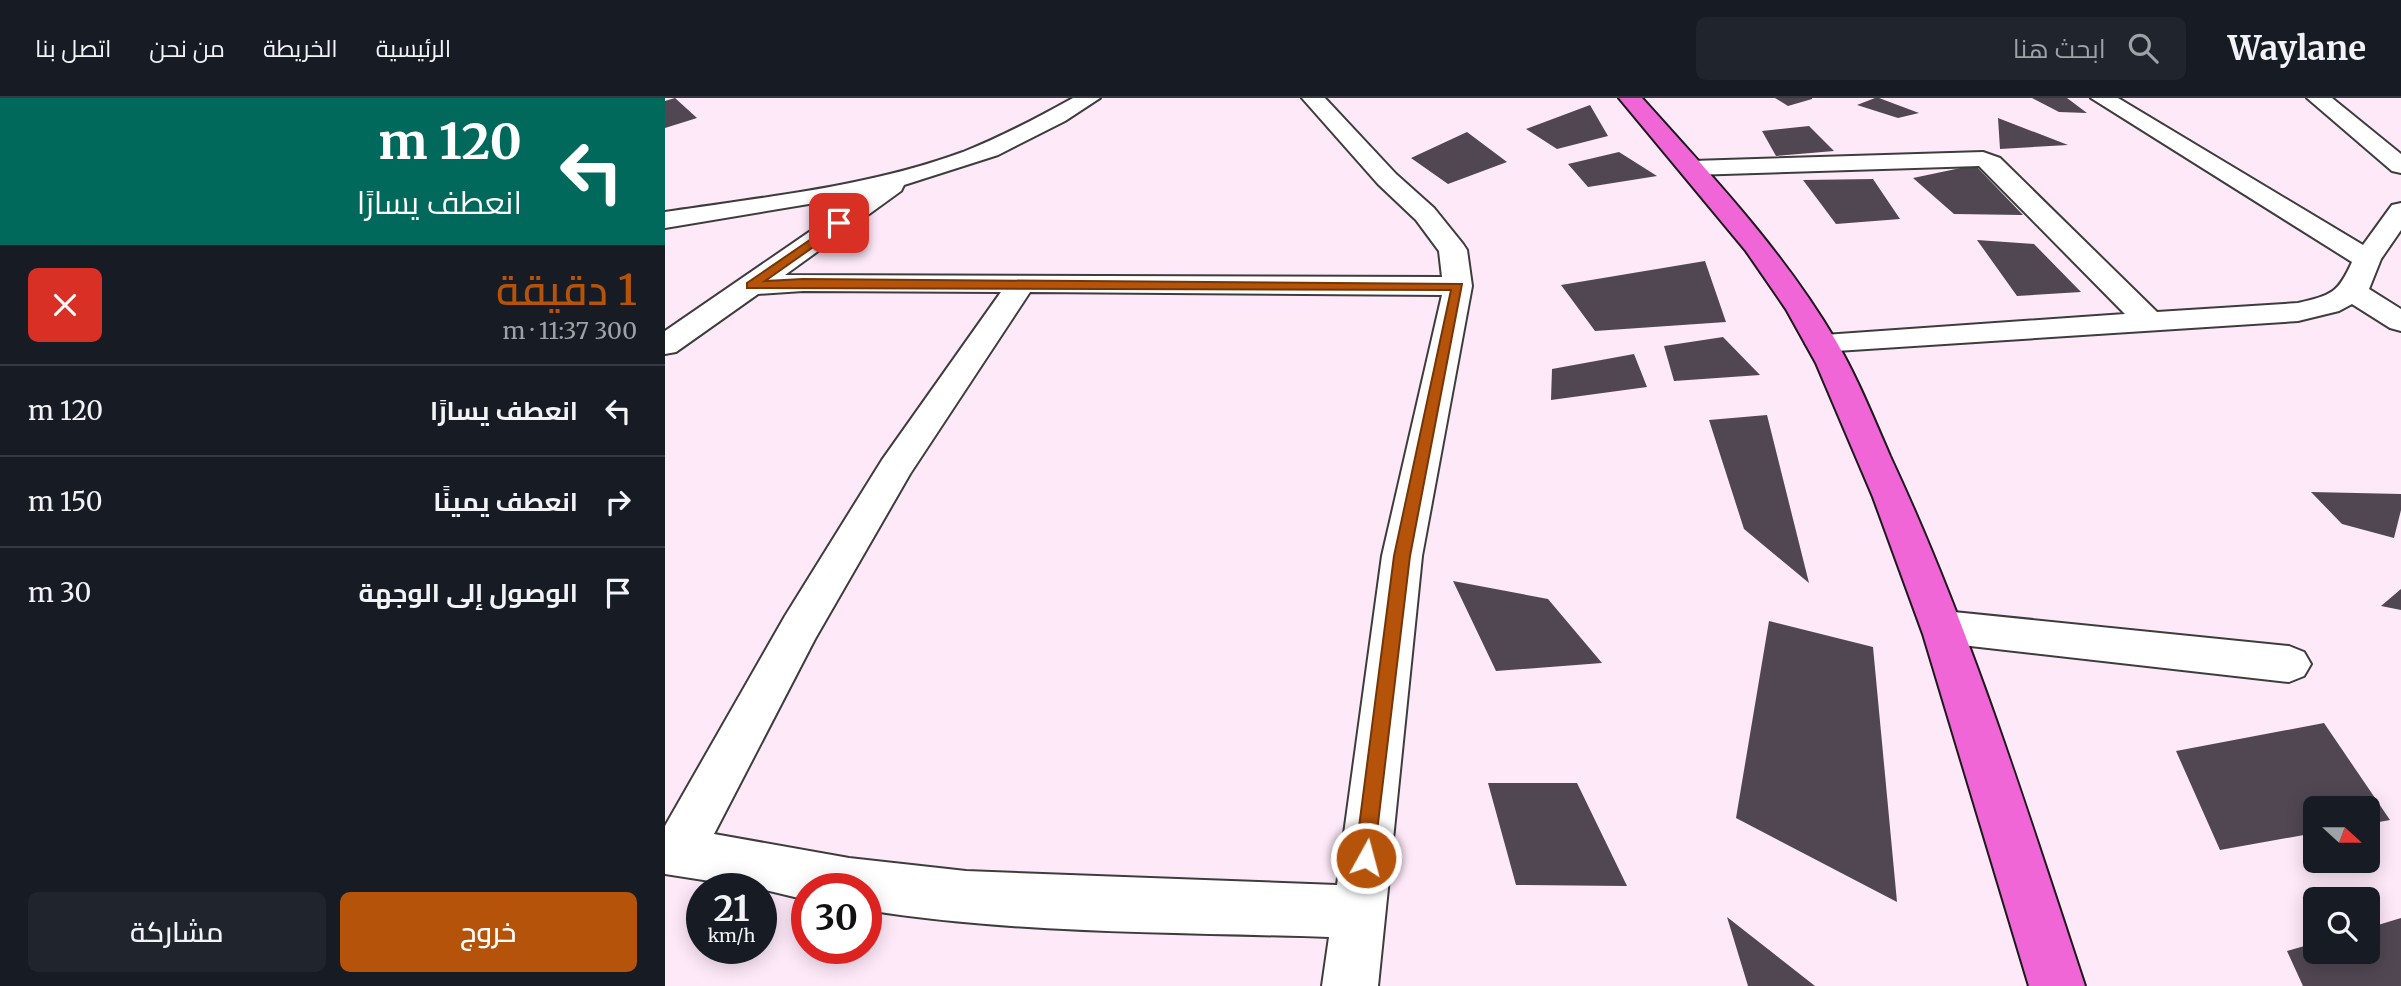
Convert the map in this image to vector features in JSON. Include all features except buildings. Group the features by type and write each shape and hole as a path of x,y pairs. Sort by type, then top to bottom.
{"main road":[{"path":"1630,98 1768,258 1821,343 1881,471 1944,627 2057,986"}],"street":[{"path":"665,220 789,201 905,177 1002,144 1090,98"},
{"path":"1313,98 1387,179 1426,214 1453,250 1458,286 1402,556 1350,986"},
{"path":"2102,98 2219,166 2367,259"},
{"path":"2319,98 2401,166"},
{"path":"1692,169 1983,159 1991,163 2063,232 2149,321"},
{"path":"665,345 905,177"},
{"path":"1821,343 2298,312 2329,305 2353,292 2367,259 2401,211"},
{"path":"751,286 803,282 1458,286"},
{"path":"1021,284 895,469 672,851 795,874 910,891 1134,905 1359,912"},
{"path":"2353,292 2401,322"},
{"path":"1944,627 2289,664"}],"route":[{"path":"839,223 751,286 803,282 1458,286 1402,556 1366,858"}]}
